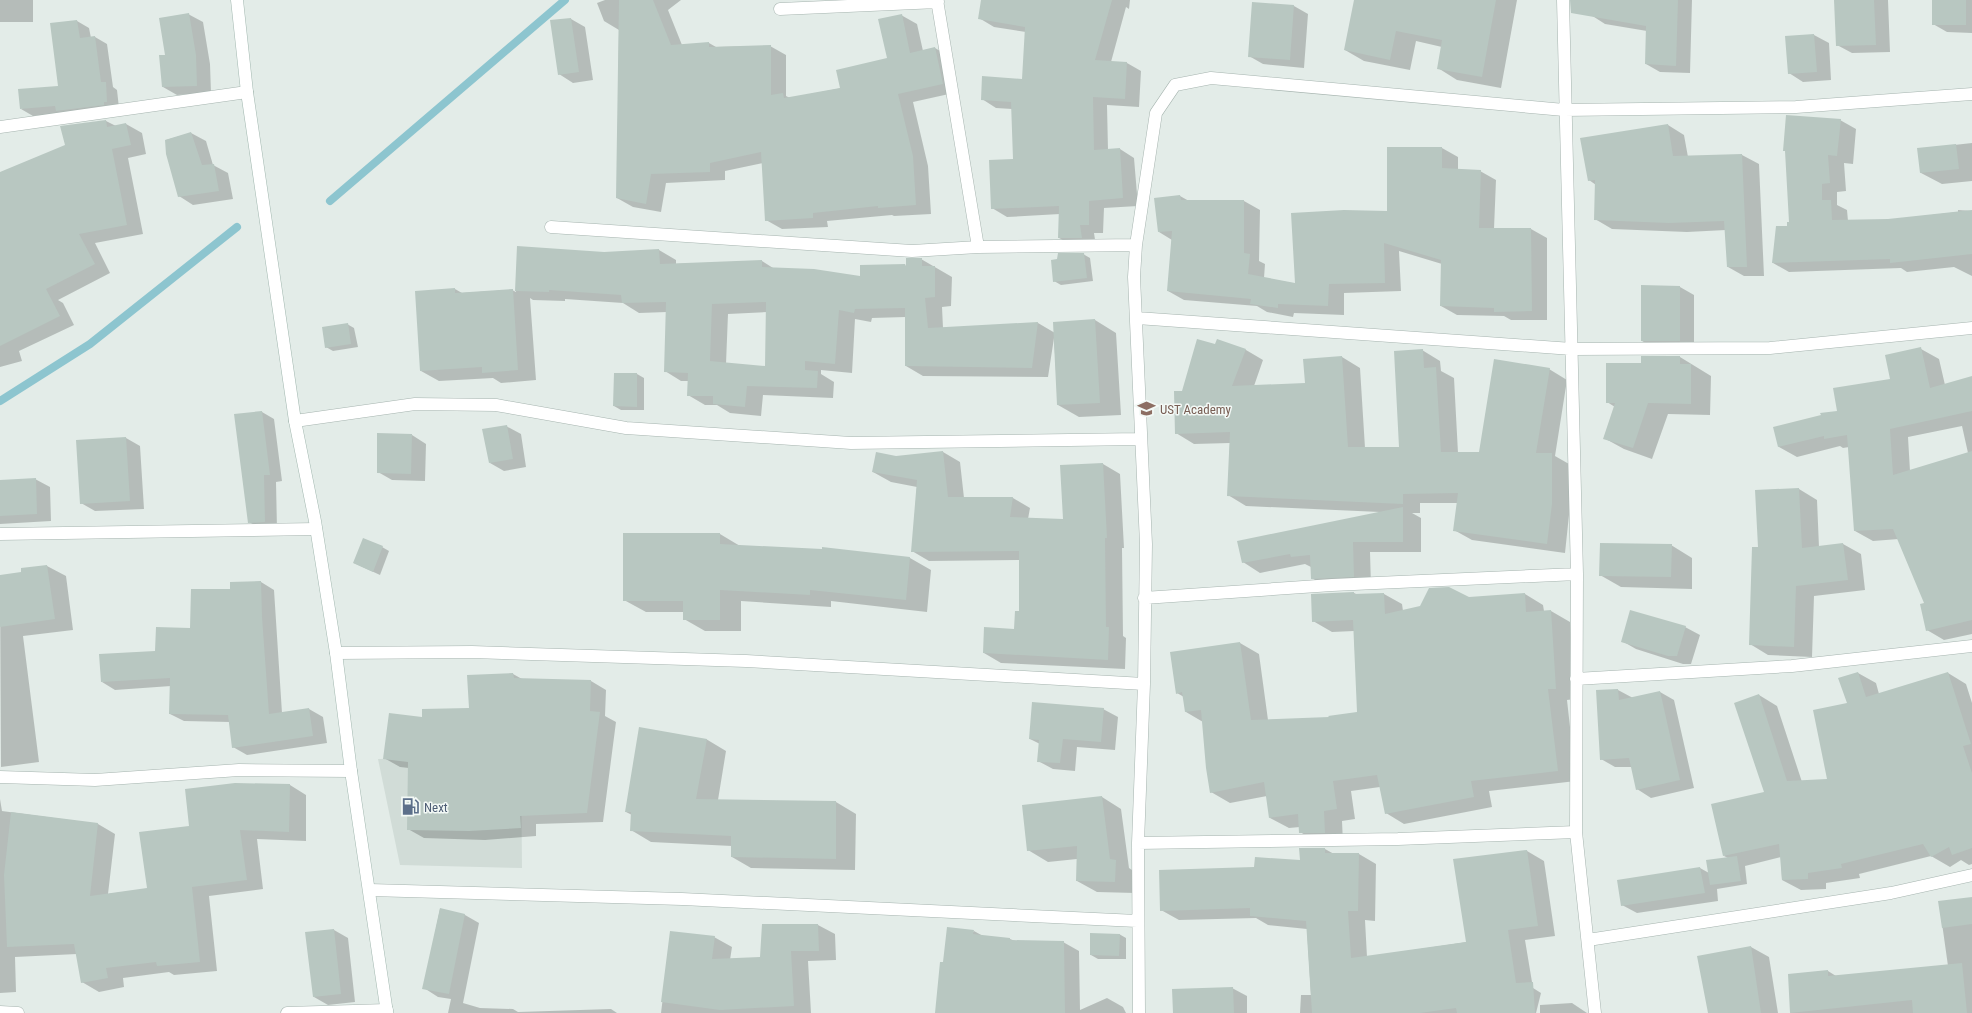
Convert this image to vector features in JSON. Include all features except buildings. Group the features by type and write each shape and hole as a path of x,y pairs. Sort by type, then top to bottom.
{"street":[{"path":"237,0 247,92 295,421 316,529 336,653 351,771 370,890 387,1012 287,1013"},
{"path":"1563,0 1564,110 1572,349 1577,574 1576,832 1595,1013"},
{"path":"780,9 937,1 978,247"},
{"path":"1140,1013 1137,921 1138,843 1144,684 1144,598 1146,544 1140,438 1137,318 1134,277 1136,244 1156,113 1175,86 1211,78 1564,110 1796,107 1972,94"},
{"path":"0,127 247,92"},
{"path":"552,227 912,250 978,247 1136,244"},
{"path":"1137,318 1572,349 1770,348 1972,328"},
{"path":"295,421 415,404 489,405 626,428 851,443 1140,438"},
{"path":"0,534 316,529"},
{"path":"1144,598 1332,585 1577,574"},
{"path":"1576,679 1792,666 1972,646"},
{"path":"336,653 472,652 746,661 1144,684"},
{"path":"0,777 96,780 240,770 351,771"},
{"path":"1138,843 1398,839 1576,832"},
{"path":"1588,940 1891,893 1972,875"},
{"path":"370,890 682,899 1137,921"},
{"path":"0,1012 18,1013"}],"shaded area":[{"path":"521,756 522,868 400,865 378,759"}],"waterway":[{"path":"330,201 565,0"},
{"path":"0,401 90,344 237,227"}],"place":[{"name":"UST Academy","path":"1147,409"},
{"name":"Next","path":"411,807"}]}
